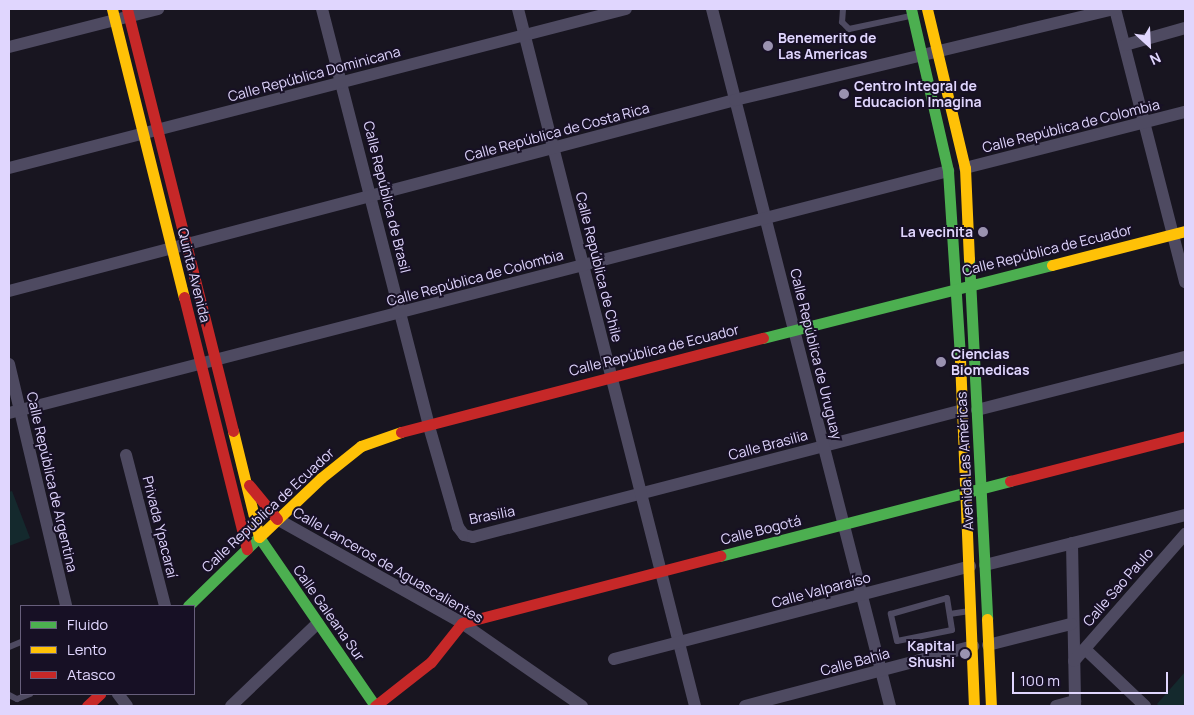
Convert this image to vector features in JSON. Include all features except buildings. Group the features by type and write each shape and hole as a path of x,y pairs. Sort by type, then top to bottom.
{"street":[{"path":"9,47 114,14 158,9"},
{"name":"Calle República de Brasil","path":"322,9 428,423"},
{"name":"Calle República de Chile","path":"518,9 639,494 661,571 695,706"},
{"name":"Calle República Dominicana","path":"9,168 626,9"},
{"name":"Calle República de Uruguay","path":"712,9 890,706"},
{"name":"Avenida Las Américas","path":"927,9 965,168 985,565 990,706"},
{"path":"1115,9 1144,123 1179,232 1185,282"},
{"name":"Calle República de Costa Rica","path":"9,291 735,100 1115,9"},
{"name":"Avenida Las Américas","path":"912,12 948,171 957,288 963,410 974,706"},
{"name":"Quinta Avenida","path":"128,13 259,537"},
{"name":"Quinta Avenida","path":"114,14 247,548"},
{"path":"1125,45 1185,28"},
{"name":"Calle República de Colombia","path":"965,168 1185,112"},
{"name":"Calle República de Colombia","path":"15,412 948,171"},
{"name":"Calle República de Ecuador","path":"189,605 321,478 361,446 428,423 1179,232"},
{"path":"977,410 1185,357"},
{"name":"Calle República de Argentina","path":"9,364 15,412 66,605"},
{"name":"Calle Brasilia","path":"639,494 963,410"},
{"name":"Brasilia","path":"428,423 458,527 464,535 473,537 639,494"},
{"name":"Calle Bogotá","path":"462,623 1185,436"},
{"name":"Privada Ypacaraí","path":"126,455 165,605"},
{"path":"245,480 277,520"},
{"path":"985,565 1185,515"},
{"name":"Calle Lanceros de Aguascalientes","path":"277,520 462,623 582,706"},
{"name":"Calle Sao Paulo","path":"1074,661 1185,534"},
{"name":"Calle Galeana Sur","path":"259,537 375,706"},
{"path":"1056,706 1075,704 1071,624 1072,543"},
{"name":"Calle Valparaíso","path":"614,659 970,566"},
{"path":"231,706 318,623"},
{"path":"375,706 431,662 462,623"},
{"path":"988,645 1071,624"},
{"name":"Calle Bahía","path":"745,706 973,646"},
{"path":"1085,649 1145,706"},
{"path":"119,695 127,706"}],"lane":[{"path":"843,9 842,22 849,29 912,12"},
{"path":"947,598 950,614 952,630 897,641 891,614 947,598"},
{"path":"950,614 971,610"},
{"path":"9,695 17,699 27,695"}],"green space":[{"path":"12,491 30,538 9,546 9,492"},
{"path":"1185,672 1185,703 1182,706 1159,706 1157,704"}],"traffic: fast":[{"path":"911,9 948,171 960,359"},
{"path":"969,259 987,619"},
{"path":"763,338 1052,265"},
{"path":"720,556 1010,481"},
{"path":"189,605 259,537 375,706"}],"traffic: slow":[{"path":"112,9 184,297"},
{"path":"927,9 965,168 969,259"},
{"path":"1052,265 1185,231"},
{"path":"960,359 974,706"},
{"path":"233,431 259,537 321,478 361,446 401,432"},
{"path":"987,619 991,706"}],"traffic: jam":[{"path":"127,9 233,431"},
{"path":"184,297 247,549"},
{"path":"401,432 763,338"},
{"path":"1010,481 1185,436"},
{"path":"249,485 277,519"},
{"path":"375,706 431,662 462,623 720,556"},
{"path":"87,706 99,695"}],"place":[{"name":"Benemerito de Las Americas","path":"768,46"},
{"name":"Centro Integral de Educacion Imagina","path":"844,94"},
{"name":"La vecinita","path":"983,232"},
{"name":"Ciencias Biomedicas","path":"941,362"},
{"name":"Kapital Shushi","path":"965,654"}]}
